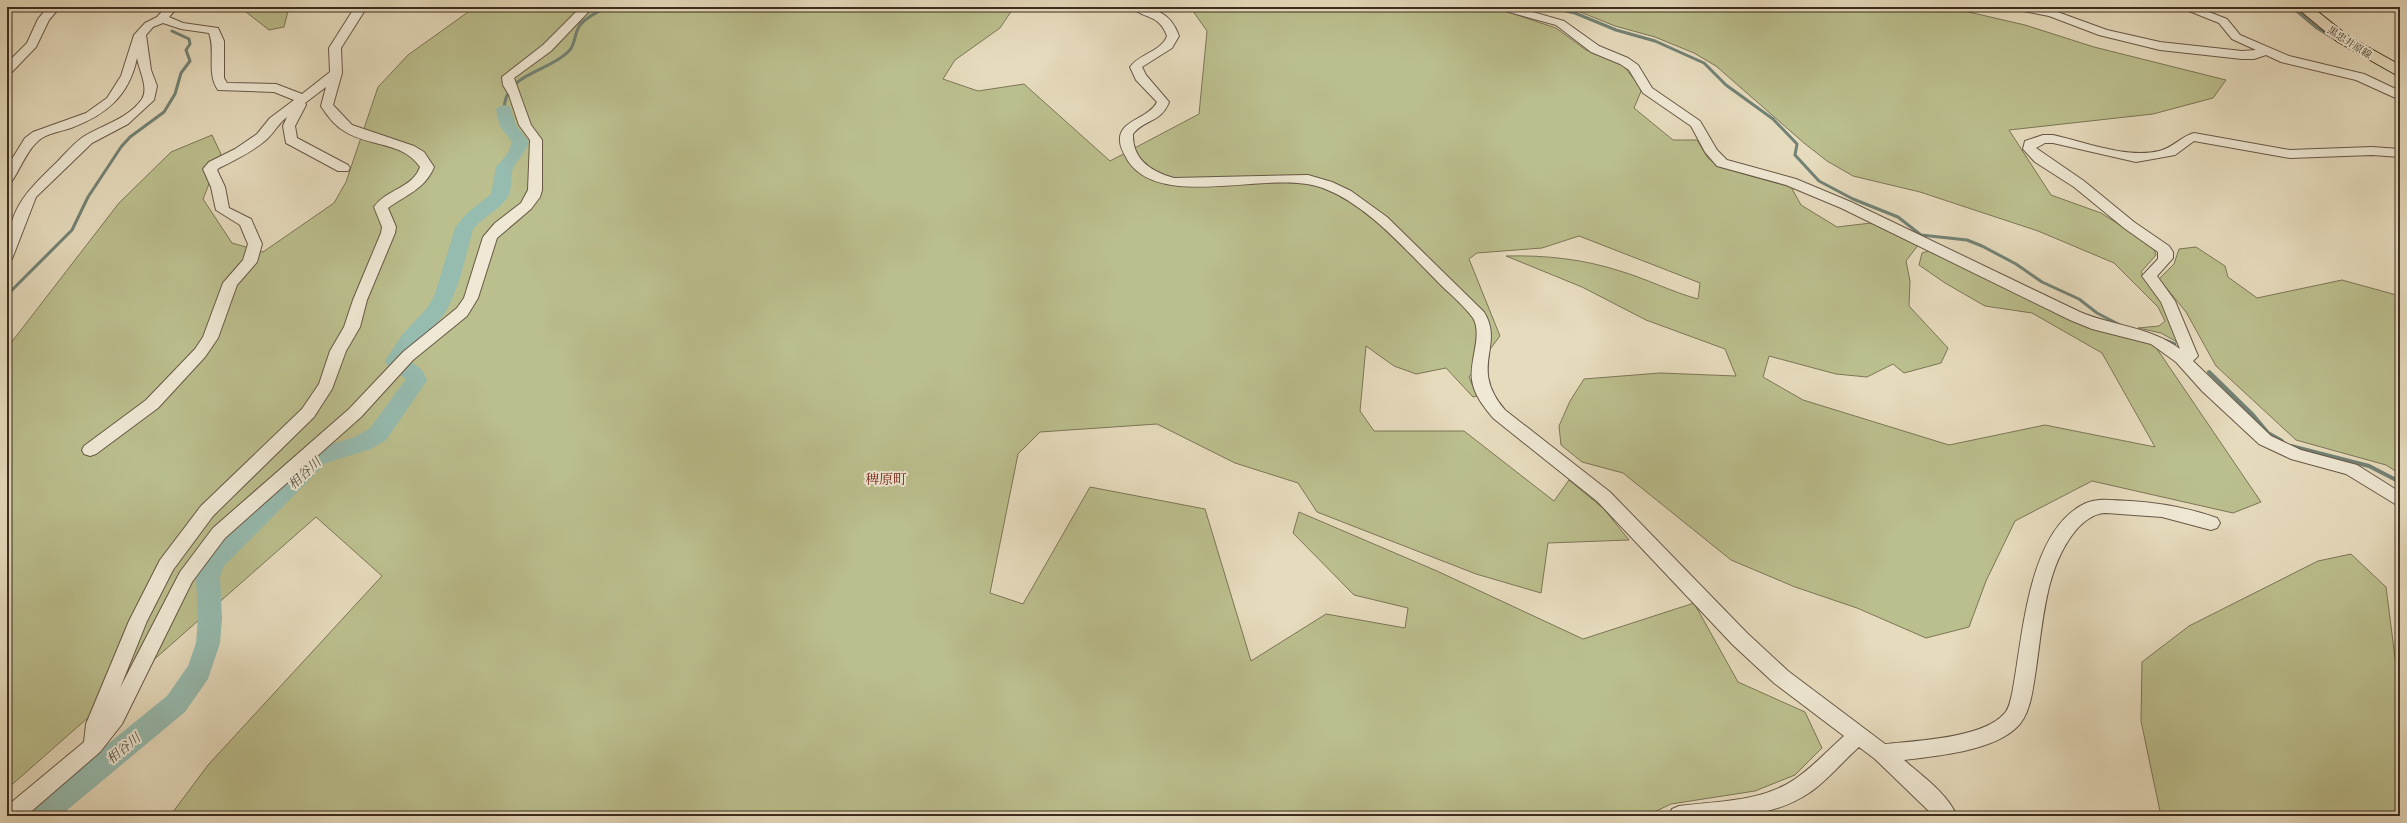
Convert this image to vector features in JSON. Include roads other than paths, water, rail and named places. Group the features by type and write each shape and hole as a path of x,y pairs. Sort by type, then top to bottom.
{"main road":[{"name":"黒忠井原線","path":"2303,7 2343,38 2400,72"}],"street":[{"path":"7,70 32,44 44,19 54,7"},
{"path":"7,178 30,141 38,135 95,115 114,99 127,76 143,29 163,19 163,16 172,7"},
{"path":"93,746 96,724 138,621 166,565 207,511 308,413 326,385 338,351 352,327 364,288 388,233 389,227 381,207 412,188 425,173 427,167 419,155 409,149 358,133 337,119 327,106 336,73 335,48 361,7"},
{"path":"10,816 69,768 93,746 115,718 186,576 205,549 244,509 355,413 399,365 462,312 471,298 490,236 533,197 536,140 525,125 507,80 508,77 547,48 587,7"},
{"path":"1138,7 1154,13 1166,23 1173,36 1170,43 1144,58 1136,67 1142,80 1161,97 1164,102 1160,112 1130,129 1125,136 1125,144 1141,168 1157,178 1174,182 1308,179 1321,182 1360,205 1391,228 1470,305 1482,321 1484,330 1478,374 1480,387 1486,400 1498,414 1604,497 1636,528 1694,593 1781,677 1882,753 1930,797 1947,816"},
{"path":"1502,7 1560,24 1595,49 1624,60 1634,68 1647,90 1696,124 1712,152 1722,163 1791,182 1846,205 1972,264 2075,316 2097,325 2156,340 2181,358 2251,429 2265,440 2297,455 2351,468 2400,500"},
{"path":"2018,7 2052,13 2104,33 2160,46 2242,55 2254,55 2266,51"},
{"path":"2185,7 2223,21 2236,37 2266,51 2296,62 2360,77 2400,96"},
{"path":"163,19 181,26 214,30 218,41 218,78 222,87 276,88 300,101"},
{"path":"7,256 12,247 24,204 31,195 87,140 124,121 148,100 151,86 145,70 140,40"},
{"path":"90,450 152,404 187,369 210,338 230,283 250,262 255,244 246,222 223,210 220,191 210,169 214,165 240,152 262,136 278,117 336,73"},
{"path":"300,101 297,114 288,126 291,140 303,144 310,150 343,168"},
{"path":"2181,358 2190,356 2168,301 2150,276 2163,263 2166,252 2160,246 2124,223 2080,185 2036,156 2029,149 2030,144 2044,139 2052,139 2136,158 2172,152 2183,139 2194,137 2290,154 2305,155 2373,149 2400,153"},
{"path":"1882,753 1919,749 1989,735 2011,722 2021,699 2042,582 2055,549 2070,522 2093,507 2160,509 2186,514 2211,523"},
{"path":"1679,816 1746,808 1779,797 1810,780 1859,735"}],"waterway":[{"path":"504,110 506,97 519,80 550,64 569,51 582,22 605,7"},
{"path":"1547,7 1575,13 1616,30 1655,41 1704,63 1726,85 1773,119 1797,144 1795,155 1819,181 1853,199 1898,217 1921,235 1967,240 1982,246 2016,264 2042,282 2079,299 2097,313 2120,325"},
{"path":"2292,7 2317,28 2338,41"},
{"path":"7,295 72,230 88,197 121,147 130,137 164,112 175,94 181,73 190,61 186,50 190,44 189,39 172,31"},
{"name":"相谷川","path":"40,816 176,704 199,671 208,643 210,618 208,576 213,562 318,457 363,443 378,434 417,380 415,375 395,361 409,340 436,311 445,294 464,228 472,218 489,207 500,196 505,167 516,154 521,142 508,126 504,110"},
{"path":"2144,332 2175,344"},
{"path":"2209,372 2253,415 2268,433 2282,441"},
{"path":"2291,446 2369,466 2400,482"}],"district":[{"name":"稗原町","path":"886,479"}]}
